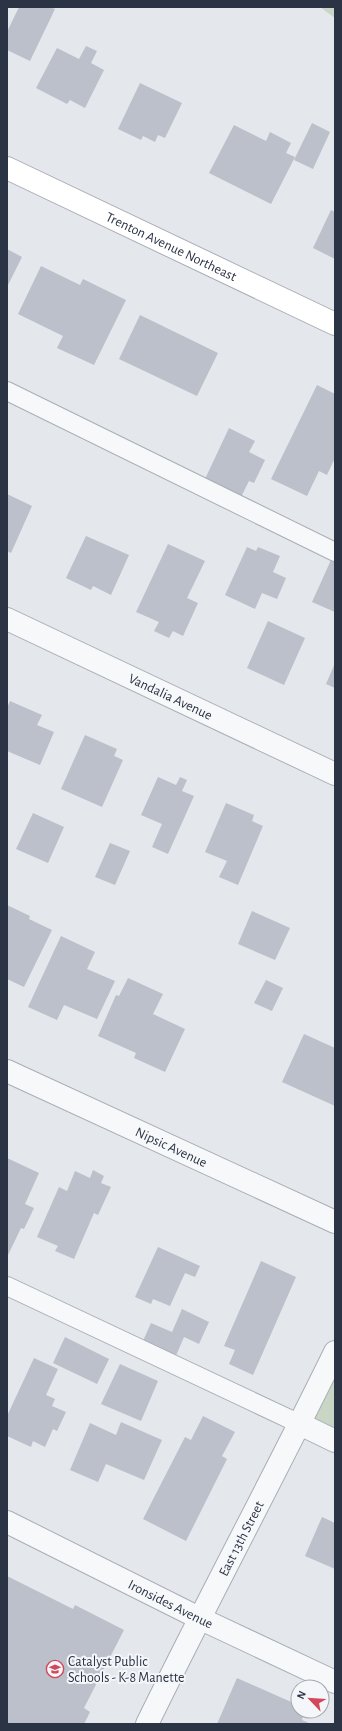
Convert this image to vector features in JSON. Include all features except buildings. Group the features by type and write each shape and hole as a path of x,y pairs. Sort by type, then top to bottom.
{"main road":[{"name":"Trenton Avenue Northeast","path":"7,168 335,324"}],"street":[{"name":"Vandalia Avenue","path":"7,619 335,774"},
{"name":"Nipsic Avenue","path":"7,1071 335,1222"},
{"name":"East 13th Street","path":"147,1724 199,1618 300,1424 335,1352"},
{"path":"300,1424 335,1441"},
{"name":"Ironsides Avenue","path":"7,1522 199,1618 335,1682"}],"lane":[{"path":"7,391 335,552"},
{"path":"7,1286 300,1424"}],"green space":[{"path":"320,7 335,7 335,18"},
{"path":"335,1352 335,1441 300,1424"}],"place":[{"name":"Catalyst Public Schools - K-8 Manette","path":"55,1669"}]}
